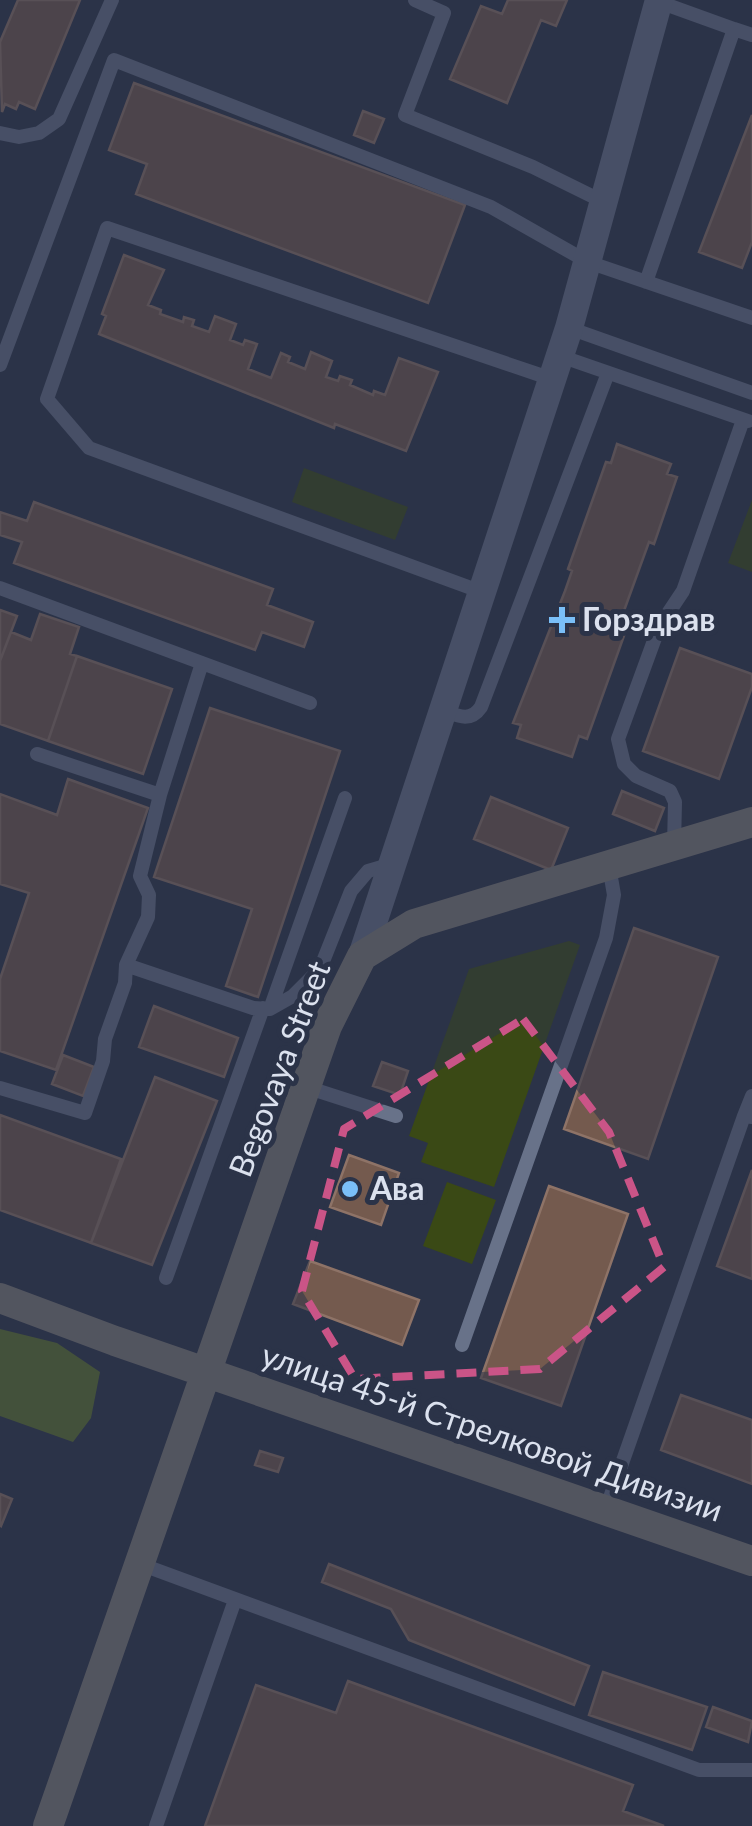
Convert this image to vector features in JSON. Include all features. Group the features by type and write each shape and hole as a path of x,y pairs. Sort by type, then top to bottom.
{"street":[{"path":"362,956 569,328 659,1"},
{"name":"Begovaya Street","path":"208,1372 332,1013 362,956 414,924 752,822"},
{"name":"улица 45-й Стрелковой Дивизии","path":"0,1298 752,1561"},
{"name":"улица 45-й Стрелковой Дивизии","path":"48,1826 208,1372"}],"lane":[{"path":"0,133 20,138 38,133 59,119 112,0"},
{"path":"414,0 444,13 405,115 533,167 604,202"},
{"path":"659,1 752,35"},
{"path":"646,282 734,29"},
{"path":"0,365 114,60 491,208 588,262 752,318"},
{"path":"482,592 89,448 47,399 107,228 556,368 608,373 748,421 683,591 658,627 618,739 624,764 636,776 670,791 675,802 674,846"},
{"path":"569,328 752,393"},
{"path":"443,710 465,718 476,715 481,707 608,373"},
{"path":"0,588 310,703"},
{"path":"0,1088 85,1113 103,1060 104,1040 125,983 126,965 148,918 149,896 140,876 160,795 202,663"},
{"path":"36,754 160,795"},
{"path":"166,1278 345,798"},
{"path":"126,965 243,1005 266,1008 294,996 320,968 351,891 368,871 392,864"},
{"path":"462,1345 606,938 614,896 608,866"},
{"path":"306,1087 396,1116"},
{"path":"606,1509 748,1117 752,1096"},
{"path":"140,1564 699,1770 752,1770"},
{"path":"156,1826 235,1600"}],"highlighted area":[{"path":"523,1019 609,1132 664,1267 540,1369 355,1379 302,1291 344,1129"}],"green space":[{"path":"304,468 408,507 395,540 292,502"},
{"path":"752,500 752,572 728,563"},
{"path":"569,941 580,945 494,1187 421,1162 428,1143 409,1136 469,969"},
{"path":"447,1182 496,1200 472,1264 423,1246"},
{"path":"0,1329 57,1343 100,1372 91,1418 73,1442 0,1416"}],"building":[{"path":"18,0 80,0 35,109 19,102 16,109 5,104 2,112 0,42"},
{"path":"508,0 567,0 556,26 541,20 507,103 450,79 481,6 502,14"},
{"path":"134,83 465,205 428,303 136,194 147,164 109,150"},
{"path":"363,111 384,119 374,143 354,135"},
{"path":"752,115 752,242 742,268 699,252"},
{"path":"124,255 164,270 148,305 183,322 184,317 194,320 192,326 209,332 215,316 236,324 230,340 243,345 245,340 257,344 248,369 271,378 281,353 290,357 288,362 305,369 311,352 332,361 326,377 352,380 350,385 373,395 374,391 385,395 399,358 438,372 406,451 335,424 334,428 99,334 106,316 102,314"},
{"path":"617,444 671,464 667,474 677,477 654,544 649,542 617,630 625,633 587,739 579,736 572,757 517,738 521,725 513,723 565,591 572,571 568,569 606,462 611,463"},
{"path":"34,502 273,589 267,605 313,622 304,647 262,632 255,650 14,563 22,542 0,535 0,512 27,521"},
{"path":"0,610 17,616 0,661"},
{"path":"40,614 79,627 70,654 77,656 48,741 0,724 0,661 11,632 31,640"},
{"path":"680,648 752,674 752,687 719,779 643,751"},
{"path":"77,656 172,689 143,774 48,741"},
{"path":"210,708 340,751 258,997 226,986 252,909 154,877"},
{"path":"68,779 148,808 56,1070 0,1051 0,979 29,893 0,884 0,794 57,815"},
{"path":"622,791 664,808 655,831 613,814"},
{"path":"491,797 568,828 551,870 474,839"},
{"path":"634,928 718,957 648,1159 564,1129"},
{"path":"154,1006 238,1038 224,1077 139,1047"},
{"path":"63,1055 94,1067 83,1096 52,1084"},
{"path":"382,1062 408,1071 400,1095 373,1086"},
{"path":"155,1077 217,1101 152,1265 91,1243"},
{"path":"0,1115 121,1159 91,1243 0,1210"},
{"path":"349,1155 399,1173 381,1225 330,1207"},
{"path":"752,1170 752,1279 717,1266"},
{"path":"549,1186 628,1214 561,1406 481,1378"},
{"path":"310,1261 419,1300 402,1345 293,1304"},
{"path":"681,1395 752,1420 752,1484 661,1450"},
{"path":"260,1451 283,1458 278,1472 255,1465"},
{"path":"0,1494 12,1499 1,1526 0,1525"},
{"path":"329,1564 589,1666 574,1705 409,1640 391,1609 322,1582"},
{"path":"603,1672 707,1707 692,1750 589,1715"},
{"path":"348,1681 633,1785 623,1811 664,1826 205,1826 256,1685 336,1713"},
{"path":"713,1707 752,1721 748,1742 706,1727"}],"place":[{"name":"Горздрав","path":"562,620"},
{"name":"Ава","path":"350,1189"}]}
